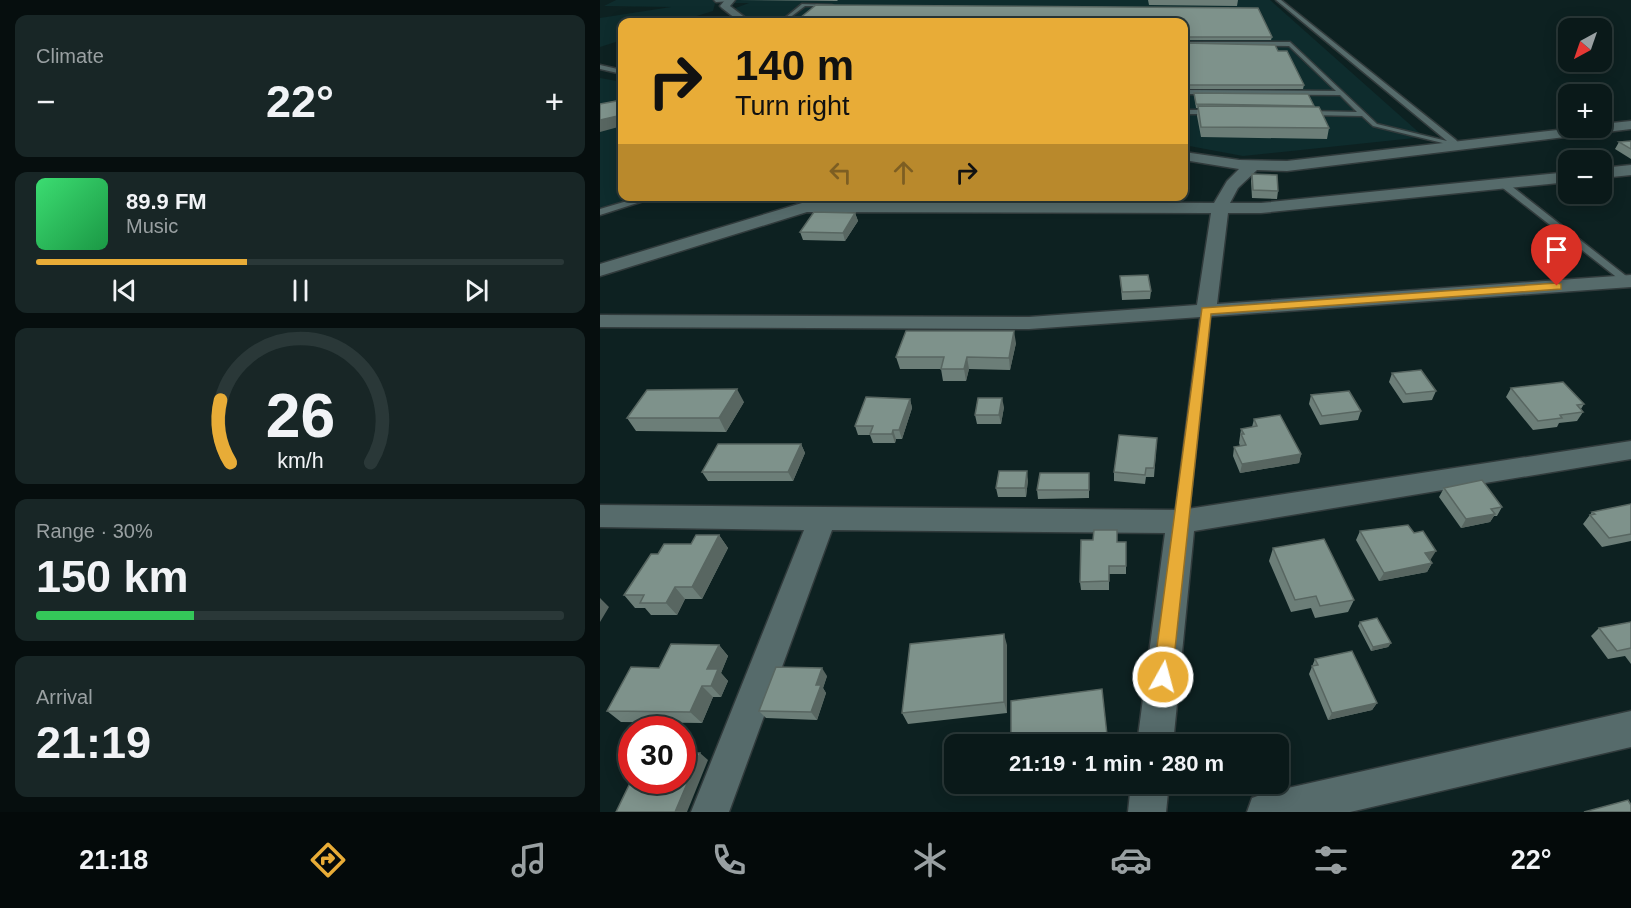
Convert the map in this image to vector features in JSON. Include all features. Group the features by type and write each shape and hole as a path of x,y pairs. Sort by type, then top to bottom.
{"street":[{"path":"729,1 725,6 741,18"},
{"path":"1188,157 1252,166 1287,166 1631,125"},
{"path":"1206,311 1220,209 1225,193 1252,166"},
{"path":"1612,172 1631,170"},
{"path":"807,207 1261,208 1558,178"},
{"path":"600,270 826,201"},
{"path":"1167,201 1195,209"},
{"path":"600,321 1029,323 1629,281"},
{"path":"600,516 1181,522 1631,450"},
{"path":"710,812 822,519"},
{"path":"1156,734 1181,522"},
{"path":"1266,812 1631,729"},
{"path":"1146,812 1148,794"}],"lane":[{"path":"1278,0 1456,145"},
{"path":"716,1 729,1"},
{"path":"788,18 804,6 840,6"},
{"path":"1188,44 1290,44 1375,125 1456,145"},
{"path":"600,68 618,71"},
{"path":"600,73 615,70"},
{"path":"1188,92 1341,93"},
{"path":"1188,112 1220,112"},
{"path":"1303,113 1363,114"},
{"path":"1502,183 1629,281"},
{"path":"600,212 638,201"},
{"path":"1181,522 1206,311"}],"shaded area":[{"path":"616,0 716,0 713,11 690,18 618,18 618,41 600,47 600,18 671,7 604,6"},
{"path":"733,0 1270,0 1424,137 1243,156 1188,146 1188,18 745,18 733,9 749,3 729,3"},
{"path":"600,78 618,81 618,201 627,201 600,208"}],"building":[{"path":"816,5 1258,8 1272,37 1188,37 1188,18 800,18"},
{"path":"1188,43 1275,45 1278,51 1287,51 1304,85 1188,85"},
{"path":"1194,93 1308,94 1314,106 1196,104"},
{"path":"618,101 618,116 600,120 600,104"},
{"path":"1198,106 1319,107 1329,128 1201,127"},
{"path":"1631,141 1631,149 1619,142"},
{"path":"1252,174 1277,175 1278,191 1253,190"},
{"path":"814,212 855,213 843,233 800,232"},
{"path":"1148,275 1151,291 1122,292 1120,276"},
{"path":"906,331 1014,331 1009,358 967,357 964,369 941,369 944,357 896,357"},
{"path":"1421,370 1436,391 1406,394 1392,373"},
{"path":"1563,382 1584,404 1577,405 1583,412 1538,421 1511,388"},
{"path":"737,389 719,418 627,418 647,390"},
{"path":"1349,391 1361,411 1322,416 1311,395"},
{"path":"866,397 910,399 899,430 893,430 892,434 870,434 873,426 855,426"},
{"path":"978,398 1002,398 999,415 975,415"},
{"path":"1280,415 1301,454 1242,464 1234,447 1246,445 1241,429 1257,426 1254,419"},
{"path":"1119,435 1157,438 1154,468 1146,468 1145,475 1114,472"},
{"path":"718,444 801,444 788,472 702,472"},
{"path":"999,471 1027,471 1025,488 996,488"},
{"path":"1040,473 1089,473 1089,490 1037,490"},
{"path":"1482,480 1502,507 1491,509 1495,514 1466,519 1444,488"},
{"path":"1631,504 1631,534 1609,538 1590,515 1595,514 1592,512"},
{"path":"1408,525 1414,533 1423,531 1436,551 1425,553 1432,563 1384,573 1360,531"},
{"path":"1094,530 1117,530 1117,542 1126,542 1126,566 1109,566 1109,581 1080,582 1081,540 1093,540"},
{"path":"696,535 719,535 692,587 675,587 666,603 640,603 644,595 624,595 651,554 658,554 664,544 691,544"},
{"path":"1324,539 1354,600 1320,606 1316,596 1295,600 1273,548"},
{"path":"1377,618 1391,643 1373,647 1360,622"},
{"path":"1631,622 1631,648 1617,651 1599,628"},
{"path":"1004,634 1004,702 902,713 910,644"},
{"path":"671,644 719,645 707,669 718,669 711,686 702,686 690,712 607,711 631,667 659,668"},
{"path":"1352,651 1377,703 1332,713 1312,666 1318,665 1315,659"},
{"path":"776,667 822,668 816,685 821,685 811,712 759,711"},
{"path":"1102,689 1107,734 1011,734 1011,701"},
{"path":"625,794 683,794 675,812 616,812"},
{"path":"1628,800 1631,812 1584,812"}],"route":[{"path":"1163,677 1206,311 1557,286"}]}
